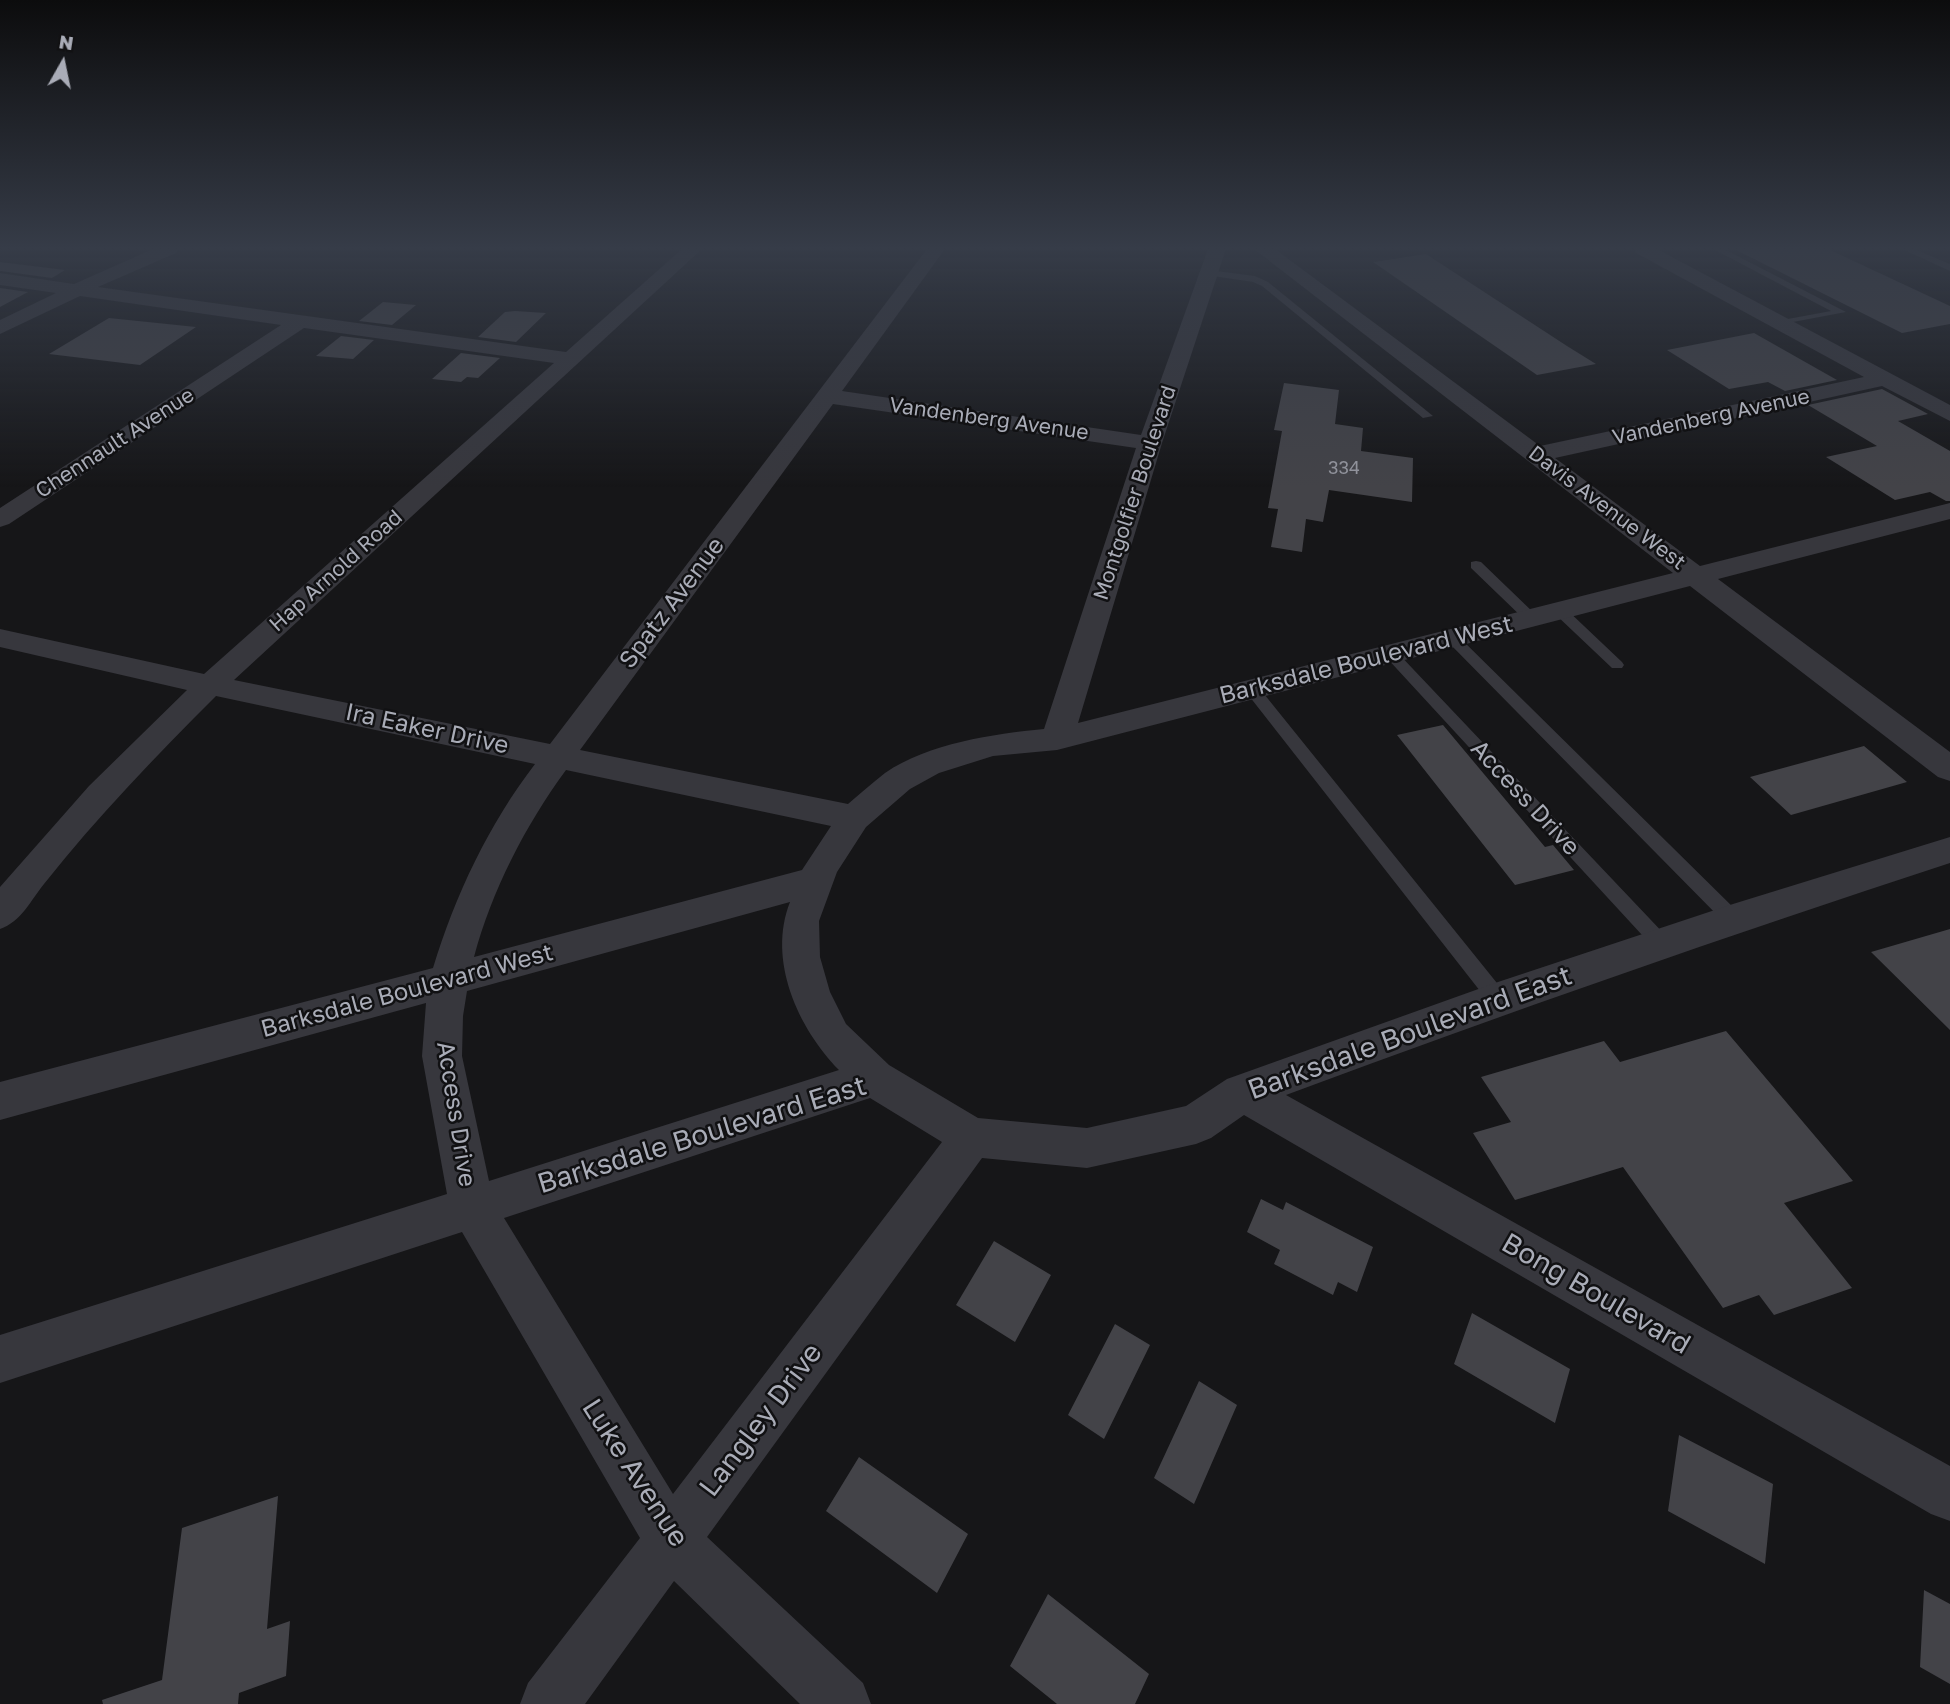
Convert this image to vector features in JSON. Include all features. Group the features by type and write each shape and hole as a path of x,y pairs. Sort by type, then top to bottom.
{"street":[{"name":"Chennault Avenue","path":"0,519 289,329"},
{"path":"353,329 570,359"},
{"name":"Hap Arnold Road","path":"0,914 87,807 210,685 604,329"},
{"name":"Spatz Avenue","path":"449,980 466,919 501,845 536,786 877,329"},
{"name":"Montgolfier Boulevard","path":"1057,739 1150,443 1190,329"},
{"name":"Davis Avenue West","path":"1370,329 1950,769"},
{"path":"1792,329 1950,414"},
{"name":"Vandenberg Avenue","path":"1538,454 1885,379"},
{"name":"Vandenberg Avenue","path":"827,396 1150,443"},
{"name":"Barksdale Boulevard West","path":"0,1101 449,980 818,874 854,818 898,781 927,765 992,745 1057,739 1950,512"},
{"name":"Ira Eaker Drive","path":"0,638 210,685 854,818"},
{"name":"Barksdale Boulevard East","path":"0,1359 874,1078 972,1137 1087,1149 1196,1124 1242,1092 1661,943 1950,850"},
{"path":"818,874 801,921 802,957 811,994 832,1036 874,1078"},
{"name":"Access Drive","path":"449,980 443,1016 442,1056 472,1207"},
{"name":"Bong Boulevard","path":"1242,1092 1950,1495"},
{"name":"Langley Drive","path":"549,1704 972,1137"},
{"name":"Luke Avenue","path":"472,1207 671,1540 842,1704"}],"lane":[{"path":"1320,329 1427,416"},
{"path":"1476,565 1531,618"},
{"path":"1560,611 1616,664"},
{"path":"1452,638 1733,919"},
{"name":"Access Drive","path":"1390,653 1661,943"},
{"path":"1251,688 1498,999"}],"building":[{"path":"91,329 194,329 140,365 49,354"},
{"path":"487,329 530,329 516,342 478,337"},
{"path":"1470,329 1540,329 1596,364 1537,375"},
{"path":"1893,329 1926,329 1902,333"},
{"path":"1754,333 1837,380 1785,391 1768,382 1729,389 1667,350"},
{"path":"341,336 374,340 353,359 316,356"},
{"path":"461,353 500,358 478,378 467,377 461,382 432,379"},
{"path":"1284,383 1339,390 1335,424 1363,428 1361,451 1413,458 1412,502 1329,490 1323,522 1306,519 1302,552 1271,547 1278,509 1268,508 1282,431 1274,430"},
{"path":"1882,389 1928,414 1898,421 1950,451 1950,501 1930,492 1895,500 1826,457 1877,446 1808,405"},
{"path":"1443,725 1545,847 1553,845 1574,870 1515,885 1397,735"},
{"path":"1864,746 1907,782 1791,815 1750,777"},
{"path":"1950,929 1950,1030 1871,952"},
{"path":"1726,1031 1853,1181 1784,1203 1852,1288 1774,1315 1759,1295 1723,1308 1623,1167 1515,1200 1473,1133 1511,1122 1481,1077 1604,1041 1620,1062"},
{"path":"1261,1199 1283,1210 1286,1202 1373,1247 1357,1292 1338,1282 1333,1295 1274,1264 1280,1250 1247,1232"},
{"path":"994,1241 1051,1275 1015,1342 956,1305"},
{"path":"1472,1313 1570,1369 1555,1423 1454,1364"},
{"path":"1115,1324 1150,1345 1104,1439 1068,1415"},
{"path":"1199,1381 1237,1405 1194,1504 1154,1478"},
{"path":"1679,1435 1773,1484 1765,1564 1668,1511"},
{"path":"859,1457 968,1534 937,1593 826,1511"},
{"path":"278,1496 267,1629 290,1621 286,1676 239,1693 238,1704 103,1704 102,1700 162,1680 182,1528"},
{"path":"1924,1590 1950,1604 1950,1684 1920,1667"},
{"path":"1048,1594 1149,1674 1135,1704 1057,1704 1010,1666"}]}
